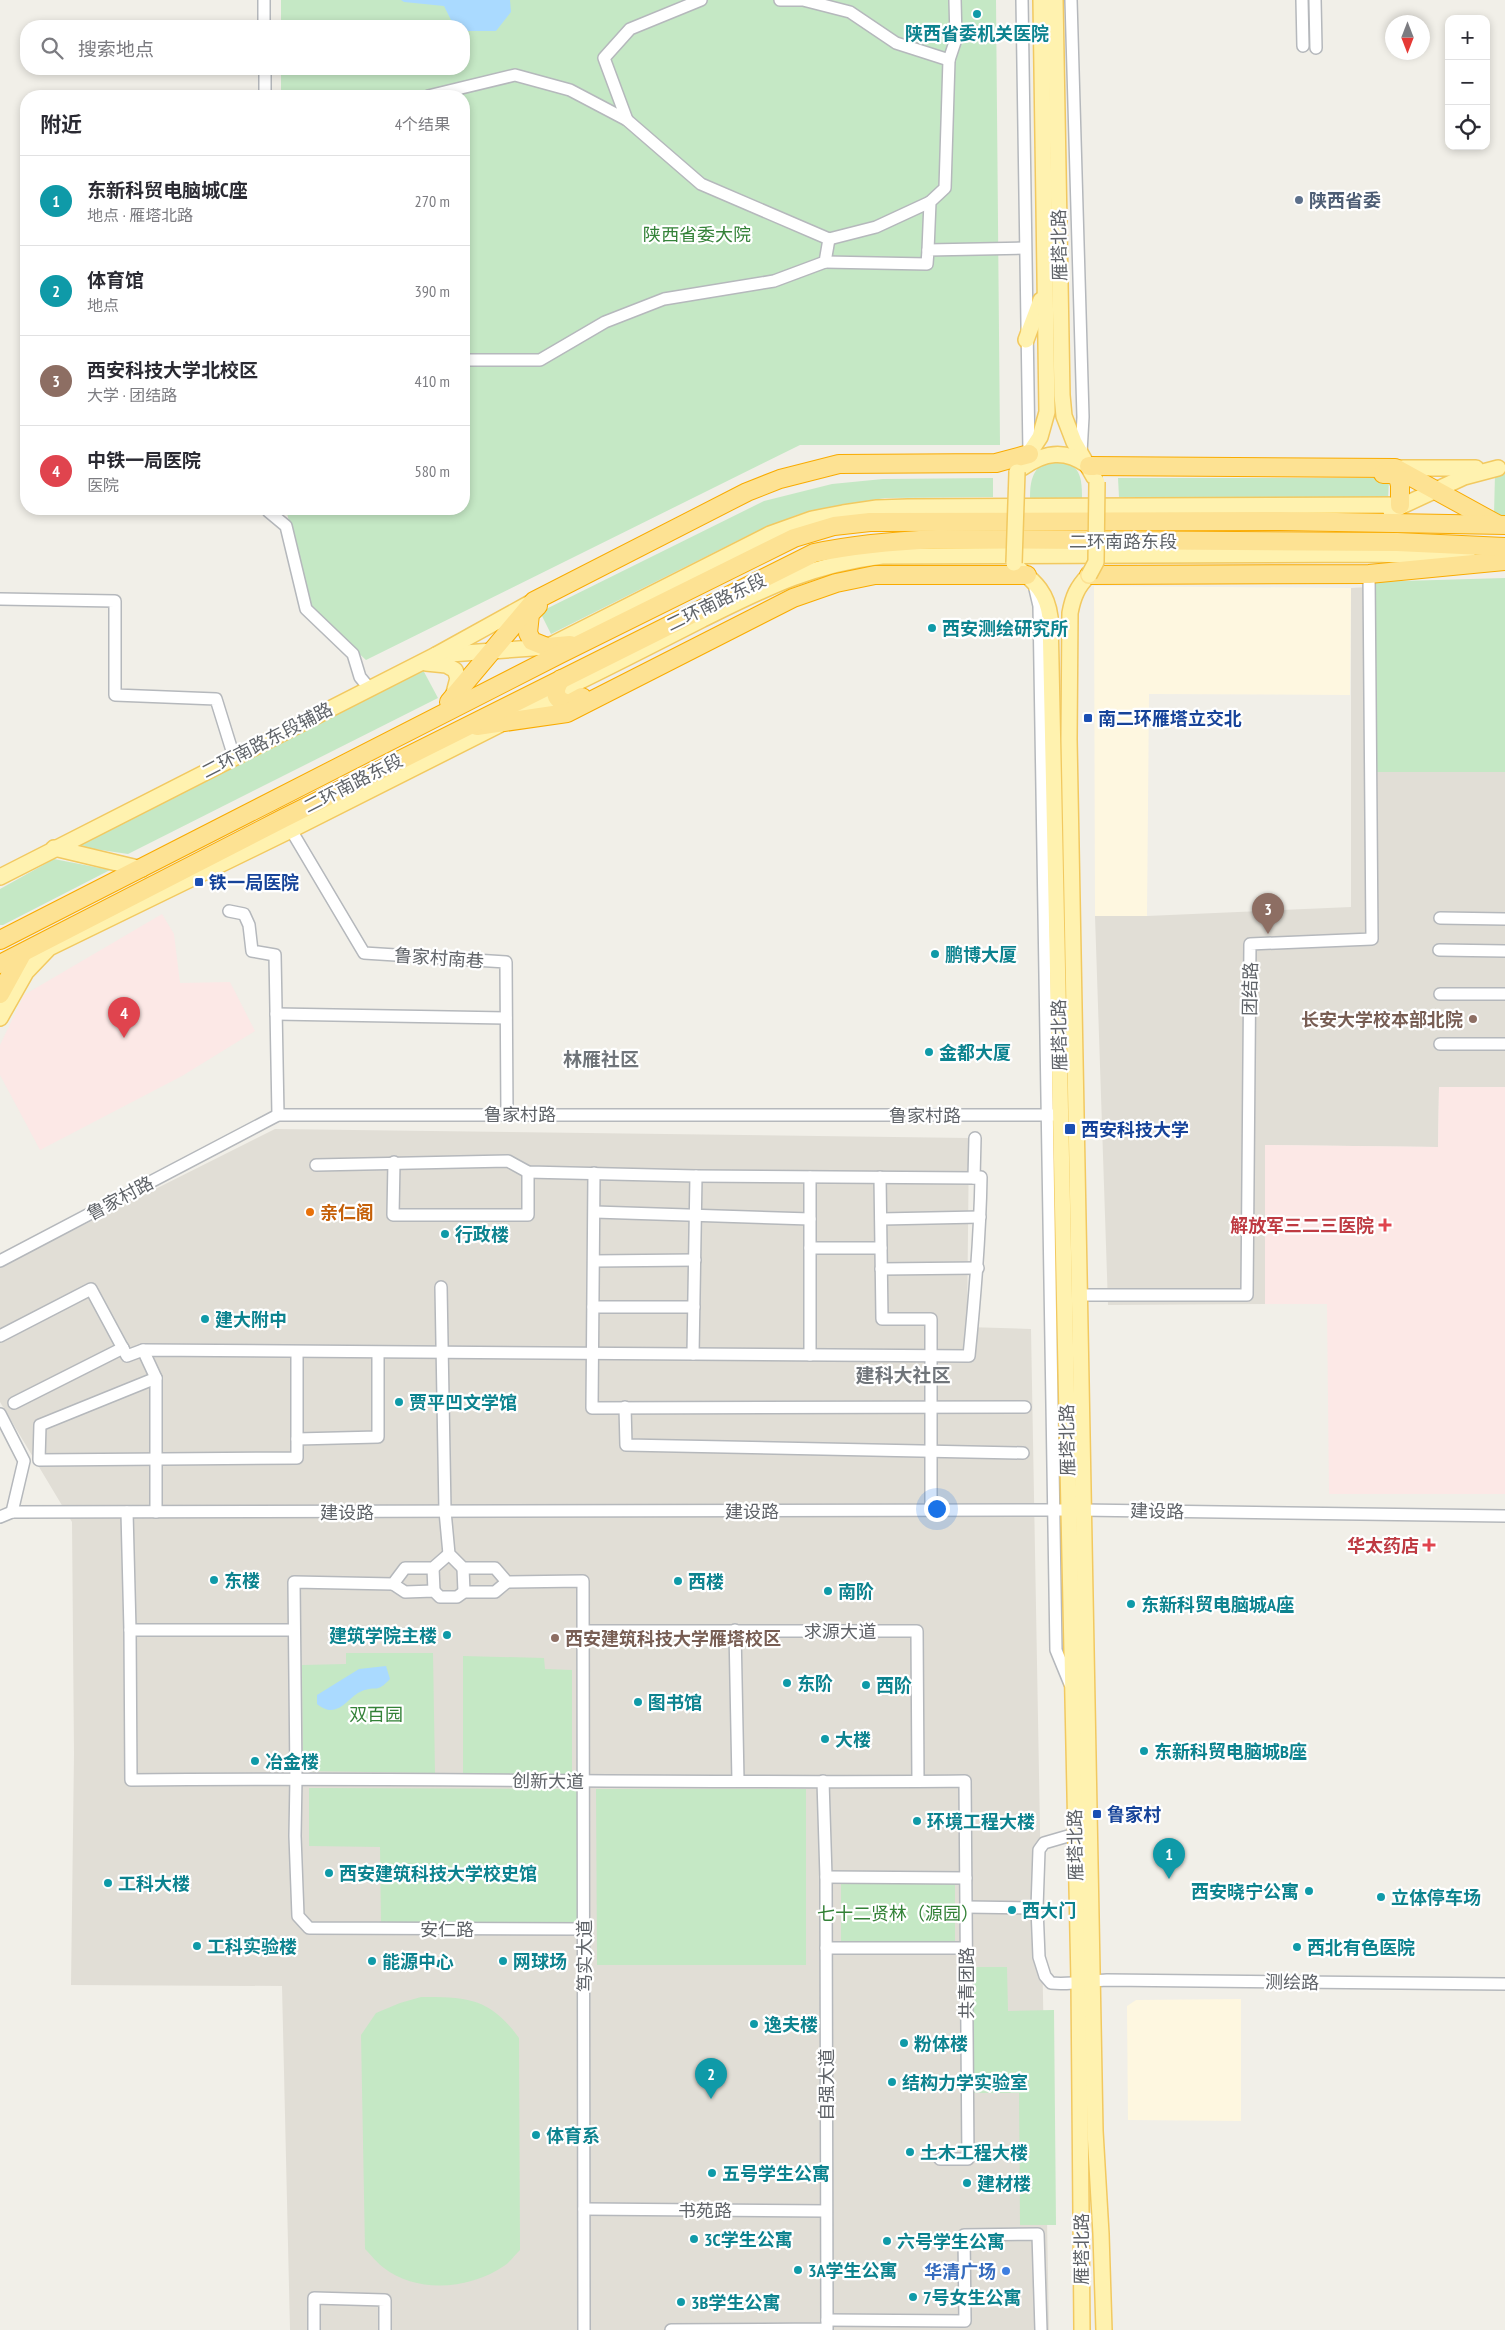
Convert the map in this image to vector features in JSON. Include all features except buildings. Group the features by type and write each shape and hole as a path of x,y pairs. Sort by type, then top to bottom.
{"highway":[{"path":"450,701 534,601 748,492 780,479 839,464 996,463 1028,454"},
{"path":"1085,460 1396,468 1432,490 1502,525"},
{"path":"556,647 532,641 528,633 530,614 536,608 756,497 809,481 860,472 1017,472"},
{"path":"1097,482 1118,474 1391,474 1398,477 1400,482 1400,505"},
{"name":"二环南路东段","path":"5,935 142,869 583,643 794,538 834,526 870,522 1280,521 1502,525"},
{"name":"二环南路东段","path":"0,964 561,679 814,553 849,545 887,541 938,540 1397,542 1505,547"},
{"path":"1089,575 1369,574 1505,560"},
{"path":"561,679 556,686 557,698 561,702 569,704 778,595 816,581 870,569 994,568 1024,573"},
{"path":"462,729 567,713 793,598 836,583 875,575 1024,573"},
{"path":"404,734 420,717 556,647 583,643"},
{"path":"0,994 22,954"}],"main road":[{"name":"雁塔北路","path":"1017,472 1040,437 1047,412 1041,0"},
{"name":"雁塔北路","path":"1055,0 1062,395 1064,416 1074,442 1097,482"},
{"path":"1026,340 1044,292"},
{"path":"1024,573 1017,472 1034,460 1057,453 1085,460"},
{"path":"1396,468 1502,468"},
{"path":"1369,523 1400,505 1464,476 1502,468"},
{"path":"1089,575 1096,562 1097,482"},
{"path":"436,655 556,647 748,543 812,519 843,513 877,508 908,507 1400,505"},
{"path":"49,948 557,698 572,685 770,586 811,570 858,559 882,556 1376,554 1505,560"},
{"name":"雁塔北路","path":"1024,573 1048,602 1050,617 1068,1510 1074,1693 1075,1834 1095,2131 1104,2330"},
{"name":"雁塔北路","path":"1082,2330 1086,1981 1068,1510 1080,1295 1061,1115 1070,613 1073,596 1079,584 1089,575"},
{"name":"二环南路东段辅路","path":"0,877 436,655 534,601"},
{"path":"418,664 434,663 455,670 458,678 450,701"},
{"path":"505,722 561,679"},
{"path":"54,848 142,869"},
{"path":"0,1018 26,972 68,929"}],"street":[{"path":"264,0 264,20"},
{"path":"627,120 604,58 630,29 701,0"},
{"path":"780,0 803,0 850,12 896,43 949,60"},
{"path":"453,90 515,75 570,90 627,120 701,184 828,239 876,228 930,202 945,188 949,60 956,39 955,0"},
{"path":"1022,0 1028,454"},
{"path":"1072,0 1085,460"},
{"path":"1302,0 1303,46"},
{"path":"1315,0 1316,48"},
{"path":"265,75 265,90"},
{"path":"470,360 540,360 605,322 664,299 774,282 825,262 927,264 930,202"},
{"path":"825,262 828,239"},
{"path":"928,250 1025,248"},
{"path":"273,515 286,526 306,609 353,654 360,677 368,688"},
{"name":"团结路","path":"1080,1295 1247,1295 1250,944 1372,940 1369,574"},
{"path":"0,599 115,601 115,695 216,699 234,757"},
{"name":"鲁家村南巷","path":"291,830 364,953 506,962 506,1114"},
{"path":"229,911 244,914 249,925 252,951 276,955 278,1115"},
{"path":"1440,918 1505,919"},
{"path":"1439,950 1505,952"},
{"path":"1440,994 1505,994"},
{"path":"276,1014 506,1018"},
{"path":"1440,1044 1505,1044"},
{"name":"鲁家村路","path":"0,1261 278,1115 1061,1115"},
{"path":"974,1178 975,1138"},
{"path":"0,1336 91,1289 127,1356 143,1350 969,1356 978,1268 981,1177 696,1176 528,1172 508,1161 316,1165"},
{"path":"394,1162 393,1215 528,1216 528,1172"},
{"path":"594,1173 592,1408 1026,1407"},
{"path":"693,1354 696,1176"},
{"path":"810,1177 810,1355"},
{"path":"880,1177 882,1319 931,1319 931,1510"},
{"path":"594,1212 810,1219"},
{"path":"881,1218 980,1217"},
{"path":"810,1248 881,1248"},
{"path":"594,1261 695,1260"},
{"path":"881,1269 978,1268"},
{"path":"441,1287 446,1511 449,1554 463,1568 464,1592"},
{"path":"594,1307 694,1307"},
{"path":"14,1403 123,1348"},
{"path":"143,1350 156,1378 156,1512"},
{"path":"156,1378 40,1425 39,1460 297,1458 297,1352"},
{"path":"297,1439 378,1437 378,1353"},
{"path":"625,1408 626,1445 1023,1453"},
{"path":"0,1414 24,1461 12,1512"},
{"name":"建设路","path":"0,1517 12,1512 931,1510 1505,1516"},
{"path":"127,1512 130,1630 294,1630"},
{"path":"393,1584 405,1568 433,1568 449,1554"},
{"path":"433,1568 434,1591 440,1597 458,1597 464,1592 495,1592 507,1582 495,1568 463,1568"},
{"name":"笃实大道","path":"507,1582 582,1581 584,2330"},
{"path":"296,1778 294,1582 393,1584 405,1592 434,1591"},
{"name":"创新大道","path":"130,1630 131,1780 296,1778 584,1781 965,1780"},
{"path":"736,1630 738,1781"},
{"name":"求源大道","path":"583,1631 916,1631 918,1781"},
{"name":"安仁路","path":"296,1778 295,1836 298,1916 309,1928 584,1929"},
{"name":"共青团路","path":"940,2159 968,2159 965,1780"},
{"name":"自强大道","path":"823,1781 826,1877 827,2324"},
{"path":"966,1907 1037,1908 1039,1850 1044,1843 1075,1834"},
{"path":"826,1877 966,1878"},
{"name":"测绘路","path":"1037,1908 1039,1957 1045,1976 1051,1983 1066,1985 1086,1981 1505,1984"},
{"path":"826,1948 966,1948"},
{"name":"书苑路","path":"584,2209 826,2210"},
{"path":"671,2330 965,2321 964,2235 1038,2234 1041,2330"},
{"path":"314,2330 314,2298 385,2300 385,2330"}],"shaded area":[{"path":"1505,579 1505,1087 1439,1087 1438,1147 1265,1145 1265,1304 1108,1305 1095,916 1147,916 1351,907 1351,588"},
{"path":"1094,586 1351,588 1350,695 1149,694 1147,916 1095,916"},
{"path":"162,914 174,934 180,983 230,982 255,1031 182,1076 40,1150 0,1075 0,1045 24,995"},
{"name":"解放军三二三医院","path":"1439,1087 1505,1087 1505,1494 1329,1494 1327,1304 1265,1304 1265,1145 1438,1147"},
{"name":"西安建筑科技大学雁塔校区","path":"275,1129 969,1138 967,1327 1031,1329 1049,2330 290,2330 282,1986 71,1985 74,1754 72,1522 0,1402 0,1267"},
{"path":"1241,1999 1241,2121 1128,2120 1127,2006 1136,2000"}],"green space":[{"name":"陕西省委大院","path":"281,0 996,0 1000,445 800,445 366,660 310,609 287,515 470,515 470,90 281,90 281,75 470,75 470,20 281,20"},
{"path":"1051,460 1067,463 1077,470 1081,481 1082,498 1030,498 1032,479 1036,470"},
{"path":"1495,474 1505,474 1505,515 1494,515"},
{"path":"993,478 993,497 885,498 797,515 749,535 551,634 540,612 764,501 832,484 883,479"},
{"path":"1118,478 1385,478 1389,481 1388,498 1119,497"},
{"path":"1505,578 1505,772 1370,772 1368,582"},
{"path":"423,670 438,698 128,854 74,846"},
{"path":"54,859 110,870 0,925 0,889"},
{"name":"双百园","path":"346,1653 433,1653 435,1773 303,1771 302,1665 346,1664"},
{"path":"463,1656 544,1658 545,1669 572,1670 572,1776 463,1774"},
{"path":"309,1788 580,1789 580,1924 381,1924 380,1847 309,1846"},
{"path":"596,1789 806,1789 806,1965 597,1965"},
{"name":"七十二贤林（源园）","path":"841,1884 955,1884 955,1941 841,1942"},
{"path":"965,1967 1007,1967 1008,2011 1054,2010 1056,2225 1020,2225 1019,2093 966,2093"},
{"path":"421,1997 465,1999 477,2002 488,2007 498,2015 519,2038 520,2250 506,2264 491,2274 460,2284 428,2285 412,2282 397,2276 381,2266 365,2249 361,2035 376,2013"}],"water":[{"path":"401,0 510,0 511,12 496,31 470,31 470,20 451,20 444,6 404,2"},
{"path":"386,1666 390,1679 379,1688 362,1691 337,1709 324,1709 317,1704 317,1695 359,1669"}],"place":[{"name":"陕西省委机关医院","path":"977,14"},
{"name":"陕西省委","path":"1299,200"},
{"name":"西安测绘研究所","path":"932,628"},
{"name":"南二环雁塔立交北","path":"1088,718"},
{"name":"铁一局医院","path":"199,882"},
{"name":"西安科技大学北校区","path":"1268,934"},
{"name":"鹏博大厦","path":"935,954"},
{"name":"长安大学校本部北院","path":"1473,1019"},
{"name":"中铁一局医院","path":"124,1038"},
{"name":"金都大厦","path":"929,1052"},
{"name":"西安科技大学","path":"1070,1129"},
{"name":"亲仁阁","path":"310,1212"},
{"name":"解放军三二三医院","path":"1385,1225"},
{"name":"行政楼","path":"445,1234"},
{"name":"建大附中","path":"205,1319"},
{"name":"贾平凹文学馆","path":"399,1402"},
{"name":"华太药店","path":"1429,1545"},
{"name":"东楼","path":"214,1580"},
{"name":"西楼","path":"678,1581"},
{"name":"南阶","path":"828,1591"},
{"name":"东新科贸电脑城A座","path":"1131,1604"},
{"name":"建筑学院主楼","path":"447,1635"},
{"name":"西安建筑科技大学雁塔校区","path":"555,1638"},
{"name":"东阶","path":"787,1683"},
{"name":"西阶","path":"866,1685"},
{"name":"图书馆","path":"638,1702"},
{"name":"大楼","path":"825,1739"},
{"name":"东新科贸电脑城B座","path":"1144,1751"},
{"name":"冶金楼","path":"255,1761"},
{"name":"鲁家村","path":"1097,1814"},
{"name":"环境工程大楼","path":"917,1821"},
{"name":"西安建筑科技大学校史馆","path":"329,1873"},
{"name":"东新科贸电脑城C座","path":"1169,1879"},
{"name":"工科大楼","path":"108,1883"},
{"name":"西安晓宁公寓","path":"1309,1891"},
{"name":"立体停车场","path":"1381,1897"},
{"name":"西大门","path":"1012,1910"},
{"name":"工科实验楼","path":"197,1946"},
{"name":"西北有色医院","path":"1297,1947"},
{"name":"能源中心","path":"372,1961"},
{"name":"网球场","path":"503,1961"},
{"name":"逸夫楼","path":"754,2024"},
{"name":"粉体楼","path":"904,2043"},
{"name":"结构力学实验室","path":"892,2082"},
{"name":"体育馆","path":"711,2099"},
{"name":"体育系","path":"536,2135"},
{"name":"土木工程大楼","path":"910,2152"},
{"name":"五号学生公寓","path":"712,2173"},
{"name":"建材楼","path":"967,2183"},
{"name":"3C学生公寓","path":"694,2239"},
{"name":"六号学生公寓","path":"887,2241"},
{"name":"3A学生公寓","path":"798,2270"},
{"name":"华清广场","path":"1006,2271"},
{"name":"7号女生公寓","path":"913,2297"},
{"name":"3B学生公寓","path":"681,2302"}],"district":[{"name":"林雁社区","path":"601,1059"},
{"name":"建科大社区","path":"903,1375"}]}
